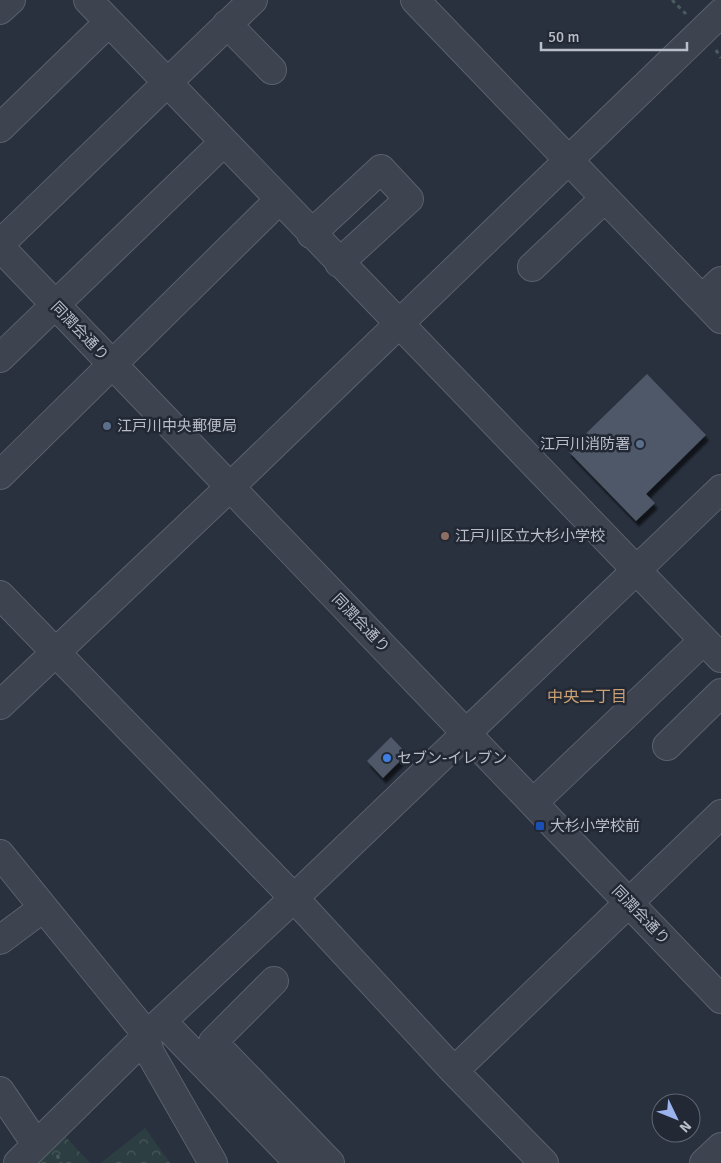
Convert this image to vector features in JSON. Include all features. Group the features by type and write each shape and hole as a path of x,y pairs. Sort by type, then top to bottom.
{"street":[{"path":"0,10 10,0"},
{"path":"88,0 397,324 714,643 533,803"},
{"path":"0,245 253,0"},
{"path":"416,0 605,198 711,290 721,318"},
{"path":"0,705 230,487 721,13"},
{"path":"0,128 109,22"},
{"path":"227,24 272,70"},
{"path":"0,358 224,142"},
{"path":"311,234 381,169 409,199 339,263"},
{"path":"532,267 605,198"},
{"path":"0,475 279,200"},
{"name":"同潤会通り","path":"0,245 55,305 721,999"},
{"path":"0,1091 27,1153 154,1029 294,898 721,489"},
{"path":"0,595 294,898 454,1071 544,1163"},
{"path":"667,746 721,693"},
{"path":"454,1071 721,814"},
{"path":"0,854 140,1026 154,1029 299,1163"},
{"path":"0,940 43,908"},
{"path":"274,981 212,1042 330,1163"},
{"path":"154,1029 150,1053 213,1163"},
{"path":"704,1163 721,1147"}],"green space":[{"path":"145,1128 170,1163 101,1163"},
{"path":"58,1129 90,1163 22,1163"}],"building":[{"path":"647,374 706,435 646,494 655,503 636,521 568,451"},
{"path":"391,737 407,754 383,778 367,761"}],"place":[{"name":"江戸川中央郵便局","path":"107,426"},
{"name":"江戸川消防署","path":"640,444"},
{"name":"江戸川区立大杉小学校","path":"445,536"},
{"name":"セブン-イレブン","path":"387,758"},
{"name":"大杉小学校前","path":"540,826"}],"district":[{"name":"中央二丁目","path":"587,697"}]}
